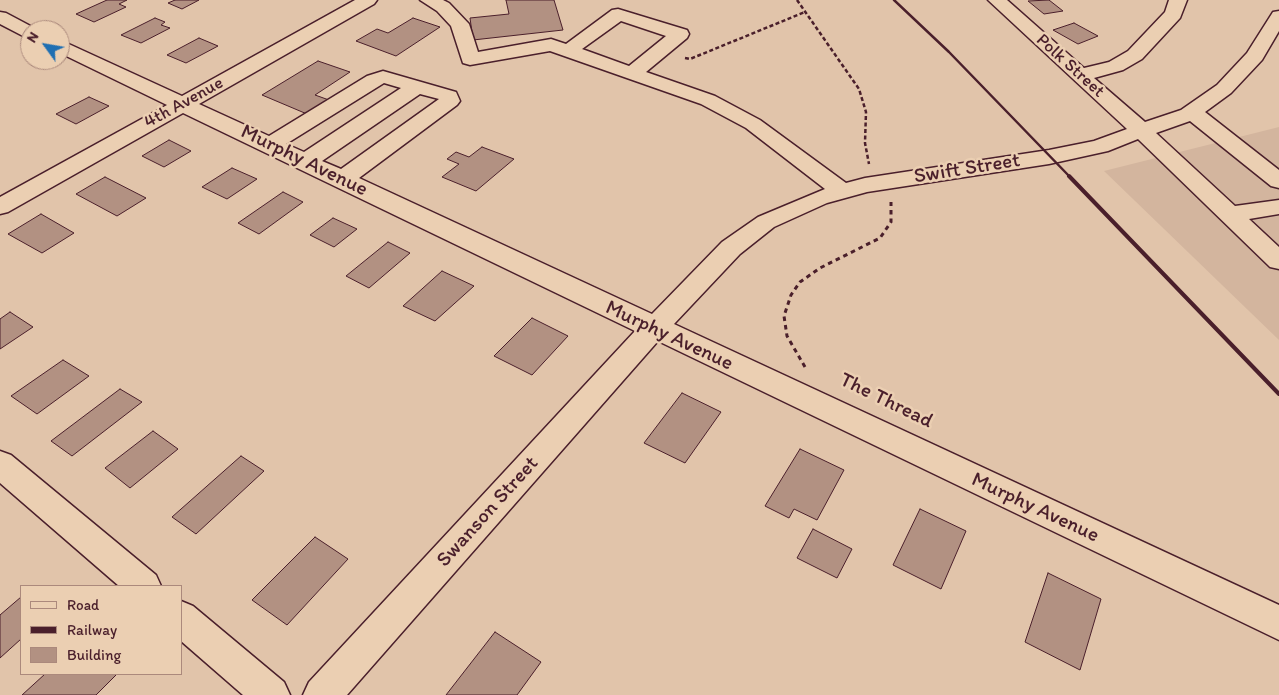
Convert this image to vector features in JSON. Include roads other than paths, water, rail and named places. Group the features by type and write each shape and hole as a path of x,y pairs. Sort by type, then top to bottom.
{"street":[{"name":"4th Avenue","path":"0,207 368,0"},
{"path":"429,0 444,7 460,24 470,60 551,45 632,73 708,100 753,124 842,191"},
{"name":"Polk Street","path":"996,0 1143,132 1279,261"},
{"path":"1081,75 1116,66 1135,55 1174,14 1178,0"},
{"path":"568,51 618,14 680,34 632,73"},
{"name":"Swift Street","path":"653,328 731,248 766,222 819,198 881,182 1050,157 1100,146 1143,132 1192,112 1224,89 1255,56 1279,16"},
{"path":"0,18 20,27"},
{"name":"Murphy Avenue","path":"70,51 1279,623"},
{"path":"270,145 374,80 384,77 449,96 450,101 342,179"},
{"path":"305,162 418,86"},
{"path":"1192,112 1279,181"},
{"path":"1230,214 1279,207"},
{"name":"Swanson Street","path":"322,695 653,328"},
{"path":"0,464 143,585"},
{"path":"182,619 271,695"}],"railway":[{"path":"894,0 949,52 1070,177"},
{"path":"1069,176 1279,394"}]}
